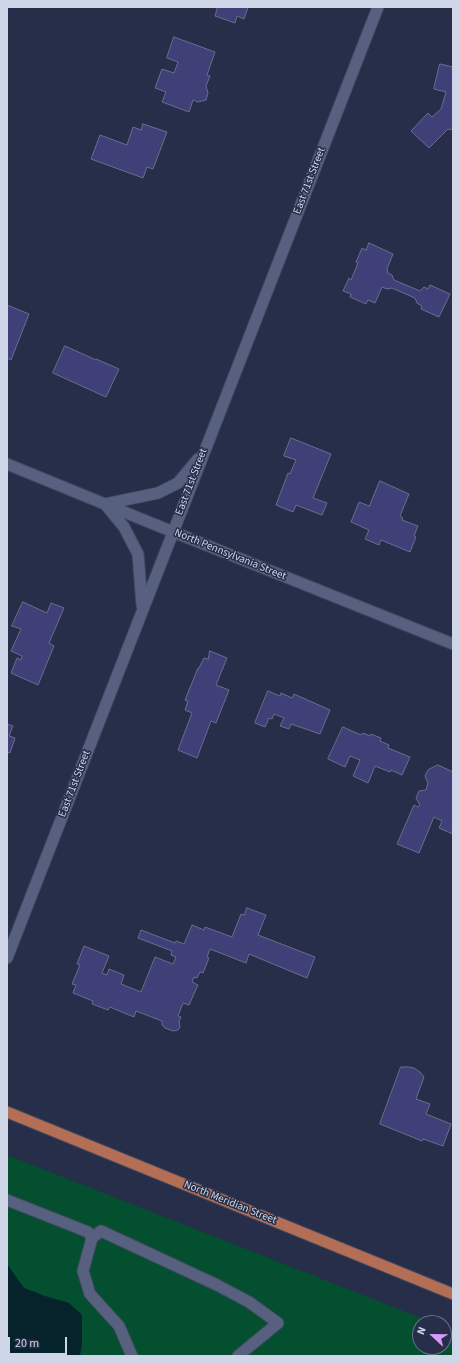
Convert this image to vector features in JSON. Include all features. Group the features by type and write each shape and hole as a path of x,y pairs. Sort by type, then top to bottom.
{"main road":[{"name":"East 71st Street","path":"7,958 378,7"},
{"path":"143,610 138,554 124,527 105,504 158,493 178,483 204,452"},
{"name":"North Pennsylvania Street","path":"7,464 453,644"},
{"name":"North Meridian Street","path":"7,1112 453,1294"},
{"path":"7,1200 88,1232 92,1238"},
{"path":"132,1356 119,1326 90,1294 83,1271 92,1238 101,1231 249,1302 278,1323 238,1356"}],"green space":[{"path":"7,1155 414,1315 412,1315 412,1355 452,1355 453,1330 453,1356 7,1356"}],"water":[{"path":"7,1264 24,1288 69,1303 82,1315 82,1343 80,1356 7,1356"}],"building":[{"path":"216,7 248,7 244,19 237,16 235,23 215,16 217,9"},
{"path":"174,37 215,52 207,75 210,76 206,86 208,93 206,100 198,102 193,100 189,112 162,102 166,92 155,88 162,69 174,73 178,62 167,58"},
{"path":"440,64 453,67 453,130 448,129 429,148 411,131 428,113 432,117 441,109 446,92 434,89"},
{"path":"143,124 167,132 153,169 147,167 143,178 91,159 100,135 127,145 133,127 141,130"},
{"path":"369,243 393,254 387,269 388,273 392,275 394,280 420,291 424,287 428,289 430,285 450,294 439,317 421,309 422,306 417,303 415,298 392,288 387,289 382,287 375,303 368,300 366,304 350,297 351,294 343,291 349,278 351,280 362,248 366,250"},
{"path":"7,305 29,314 11,360 7,358"},
{"path":"65,346 119,369 106,397 53,373"},
{"path":"291,438 331,454 313,498 327,503 322,515 296,505 293,512 276,505 288,473 290,474 296,460 284,456"},
{"path":"380,481 409,494 400,516 403,518 402,520 418,526 414,536 416,537 410,552 381,540 379,545 365,539 369,530 351,522 359,502 369,506"},
{"path":"23,602 47,613 51,603 64,608 49,643 54,646 38,685 11,673 17,658 21,660 22,656 11,651 21,629 12,626"},
{"path":"210,651 227,658 216,685 229,690 216,723 211,721 197,758 178,750 192,713 185,710 188,701 185,700 198,668 204,658 208,659"},
{"path":"268,691 280,696 281,693 292,698 294,694 330,710 320,734 291,724 289,729 280,726 284,718 274,714 272,719 269,718 265,727 255,723"},
{"path":"7,724 13,726 9,736 15,738 10,753 7,752"},
{"path":"343,727 361,735 363,733 370,736 371,734 381,738 380,741 389,745 388,748 410,757 402,775 391,770 390,772 375,766 368,783 353,776 360,760 350,756 345,767 328,759"},
{"path":"438,765 453,772 453,834 439,828 442,821 434,817 419,853 397,844 414,805 418,807 420,805 416,798 419,791 426,790 428,783 425,776 428,770"},
{"path":"247,908 266,915 258,935 315,957 307,978 249,954 246,963 210,949 207,957 209,958 203,973 200,972 197,978 194,977 192,982 198,985 189,1005 183,1003 178,1016 181,1017 179,1021 180,1027 178,1030 173,1031 165,1028 162,1025 162,1021 136,1011 134,1017 110,1007 108,1010 92,1004 93,1001 73,993 76,985 72,984 80,965 77,964 84,946 109,956 102,973 107,975 109,969 124,975 121,984 141,992 155,957 173,964 176,957 171,955 172,951 138,938 141,930 175,943 176,941 184,944 192,925 204,930 205,927 232,937 241,914 244,915"},
{"path":"401,1067 414,1068 424,1077 416,1099 430,1104 426,1114 451,1124 443,1146 423,1139 422,1141 380,1124"}]}
